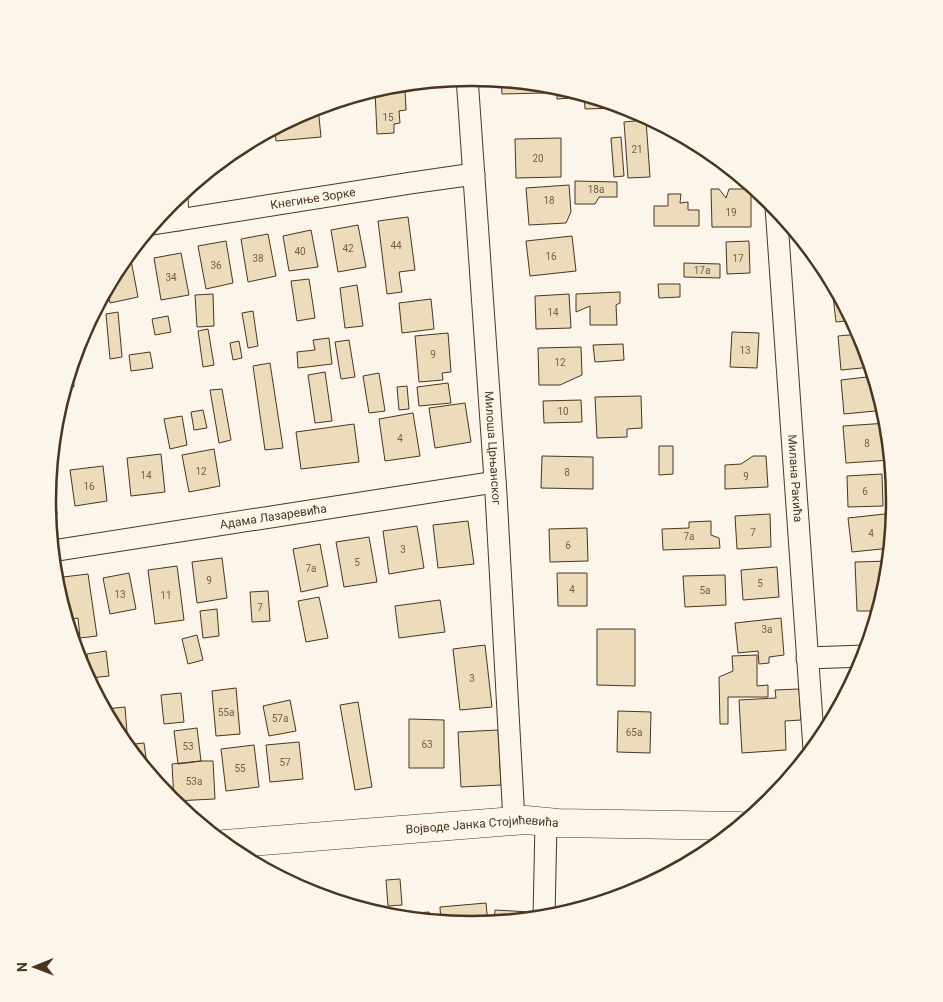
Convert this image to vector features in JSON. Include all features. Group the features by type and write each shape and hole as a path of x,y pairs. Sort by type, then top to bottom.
{"street":[{"name":"Милоша Црњанског","path":"468,86 495,482 514,821"},
{"name":"Кнегиње Зорке","path":"163,222 474,174"},
{"path":"177,208 178,220"},
{"name":"Милана Ракића","path":"777,219 813,737"},
{"name":"Адама Лазаревића","path":"60,551 495,482"},
{"path":"807,658 856,656"},
{"name":"Војводе Јанка Стојићевића","path":"237,843 526,820 729,826"},
{"path":"544,910 546,822"}],"building":[{"path":"502,87 544,92 544,93 502,94"},
{"path":"405,91 406,110 399,111 400,123 394,124 394,133 377,134 375,97"},
{"path":"557,95 570,98 557,99"},
{"path":"585,102 606,108 585,109"},
{"path":"319,115 321,137 276,141 276,135"},
{"path":"638,121 646,125 650,177 628,178 624,122"},
{"path":"621,137 624,176 614,177 611,138"},
{"path":"561,138 561,177 516,178 515,139"},
{"path":"575,181 617,182 617,197 599,197 595,204 575,204"},
{"path":"569,185 571,212 566,223 529,225 526,188"},
{"path":"711,189 719,189 726,198 729,189 745,189 751,194 751,227 712,227"},
{"path":"668,194 681,194 680,203 688,202 688,210 699,210 699,226 654,226 654,206 668,206"},
{"path":"408,217 415,270 399,272 402,292 387,294 378,221"},
{"path":"358,225 366,267 338,272 331,230"},
{"path":"311,230 318,267 289,271 283,236"},
{"path":"268,234 276,276 248,282 241,239"},
{"path":"572,236 576,271 530,276 526,241"},
{"path":"226,241 233,283 206,289 198,246"},
{"path":"749,241 750,273 727,274 726,242"},
{"path":"181,253 189,295 161,300 154,258"},
{"path":"131,263 138,297 110,303 109,298"},
{"path":"684,263 720,264 720,278 684,277"},
{"path":"309,279 315,318 297,321 291,281"},
{"path":"658,284 680,284 680,297 659,298"},
{"path":"357,285 363,326 345,328 340,288"},
{"path":"620,292 620,303 616,305 617,325 590,325 590,306 576,312 576,294"},
{"path":"213,294 214,326 197,327 195,295"},
{"path":"569,294 571,328 536,329 535,296"},
{"path":"833,297 846,321 836,322"},
{"path":"431,299 434,329 402,333 399,303"},
{"path":"253,311 258,346 248,348 242,313"},
{"path":"118,312 122,357 110,359 106,314"},
{"path":"168,316 171,332 155,335 152,319"},
{"path":"208,329 214,365 203,367 198,331"},
{"path":"732,332 759,333 757,368 730,367"},
{"path":"448,333 451,372 442,373 443,380 419,382 415,336"},
{"path":"852,335 865,368 841,370 838,336"},
{"path":"329,338 332,364 298,368 297,352 315,350 313,340"},
{"path":"349,340 355,377 341,379 335,342"},
{"path":"239,341 242,358 233,360 230,343"},
{"path":"623,344 624,360 595,362 593,345"},
{"path":"581,347 582,375 560,385 539,385 538,348"},
{"path":"150,352 153,368 131,371 129,355"},
{"path":"270,363 283,448 265,450 253,366"},
{"path":"325,372 332,421 315,423 308,375"},
{"path":"379,373 385,411 369,413 363,376"},
{"path":"868,377 877,411 844,414 841,380"},
{"path":"448,383 451,403 419,406 417,387"},
{"path":"407,386 409,409 399,410 397,387"},
{"path":"222,389 231,440 219,443 210,390"},
{"path":"641,396 642,428 627,429 627,437 597,438 595,397"},
{"path":"581,400 582,422 544,423 543,401"},
{"path":"465,403 471,442 435,448 429,408"},
{"path":"203,410 207,428 194,430 191,412"},
{"path":"413,413 420,456 385,461 379,419"},
{"path":"182,416 187,445 170,449 164,419"},
{"path":"354,424 359,462 301,469 296,432"},
{"path":"880,424 884,460 846,463 843,426"},
{"path":"659,446 673,446 673,474 659,475"},
{"path":"214,449 220,486 189,492 182,455"},
{"path":"161,454 165,492 131,496 127,458"},
{"path":"542,456 593,457 593,489 541,488"},
{"path":"753,456 766,456 768,487 725,489 725,465 741,464"},
{"path":"103,466 107,501 75,506 70,470"},
{"path":"882,474 883,506 848,507 847,476"},
{"path":"770,514 771,547 737,549 735,516"},
{"path":"887,514 884,549 852,552 848,518"},
{"path":"468,521 474,564 438,568 433,525"},
{"path":"711,521 711,535 719,538 720,548 663,550 662,529 689,528 689,522"},
{"path":"417,526 424,568 389,574 383,531"},
{"path":"587,528 588,561 550,562 549,529"},
{"path":"369,537 377,582 344,587 336,542"},
{"path":"320,544 328,586 301,592 293,549"},
{"path":"222,558 227,598 197,603 192,562"},
{"path":"882,561 872,611 857,611 855,562"},
{"path":"177,566 184,620 155,624 148,570"},
{"path":"777,567 779,597 743,600 741,570"},
{"path":"129,573 136,609 110,614 103,578"},
{"path":"557,573 587,573 587,606 558,606"},
{"path":"88,574 97,636 80,638 78,618 73,619 63,577"},
{"path":"725,575 726,605 685,607 683,576"},
{"path":"268,591 270,621 252,622 250,592"},
{"path":"319,597 328,638 306,642 298,601"},
{"path":"440,600 445,632 399,638 395,606"},
{"path":"217,609 219,636 203,638 200,611"},
{"path":"781,618 784,655 769,657 769,663 759,664 758,651 738,653 735,623"},
{"path":"597,629 635,629 635,686 597,685"},
{"path":"197,635 203,660 188,664 182,639"},
{"path":"485,645 492,707 460,710 453,649"},
{"path":"106,651 109,676 96,677 87,654"},
{"path":"757,655 757,686 768,685 768,697 728,697 728,724 720,724 719,677 733,671 732,656"},
{"path":"236,688 240,734 216,736 212,691"},
{"path":"799,689 801,720 785,721 786,750 742,753 739,700 776,698 775,690"},
{"path":"181,693 184,722 164,724 161,695"},
{"path":"290,700 296,731 269,736 263,706"},
{"path":"358,702 372,787 355,790 340,705"},
{"path":"125,707 127,734 126,732 112,708"},
{"path":"618,711 651,712 650,753 617,752"},
{"path":"409,719 444,720 444,768 409,768"},
{"path":"197,728 201,761 178,764 174,731"},
{"path":"498,730 501,785 461,787 458,732"},
{"path":"299,742 303,779 270,782 266,745"},
{"path":"144,743 146,759 142,754 135,744"},
{"path":"254,745 259,787 226,791 221,749"},
{"path":"213,761 215,799 184,801 173,790 172,764"},
{"path":"400,879 402,905 388,906 386,880"},
{"path":"486,903 487,915 441,915 440,907"},
{"path":"495,910 530,912 526,913 495,915"}]}
